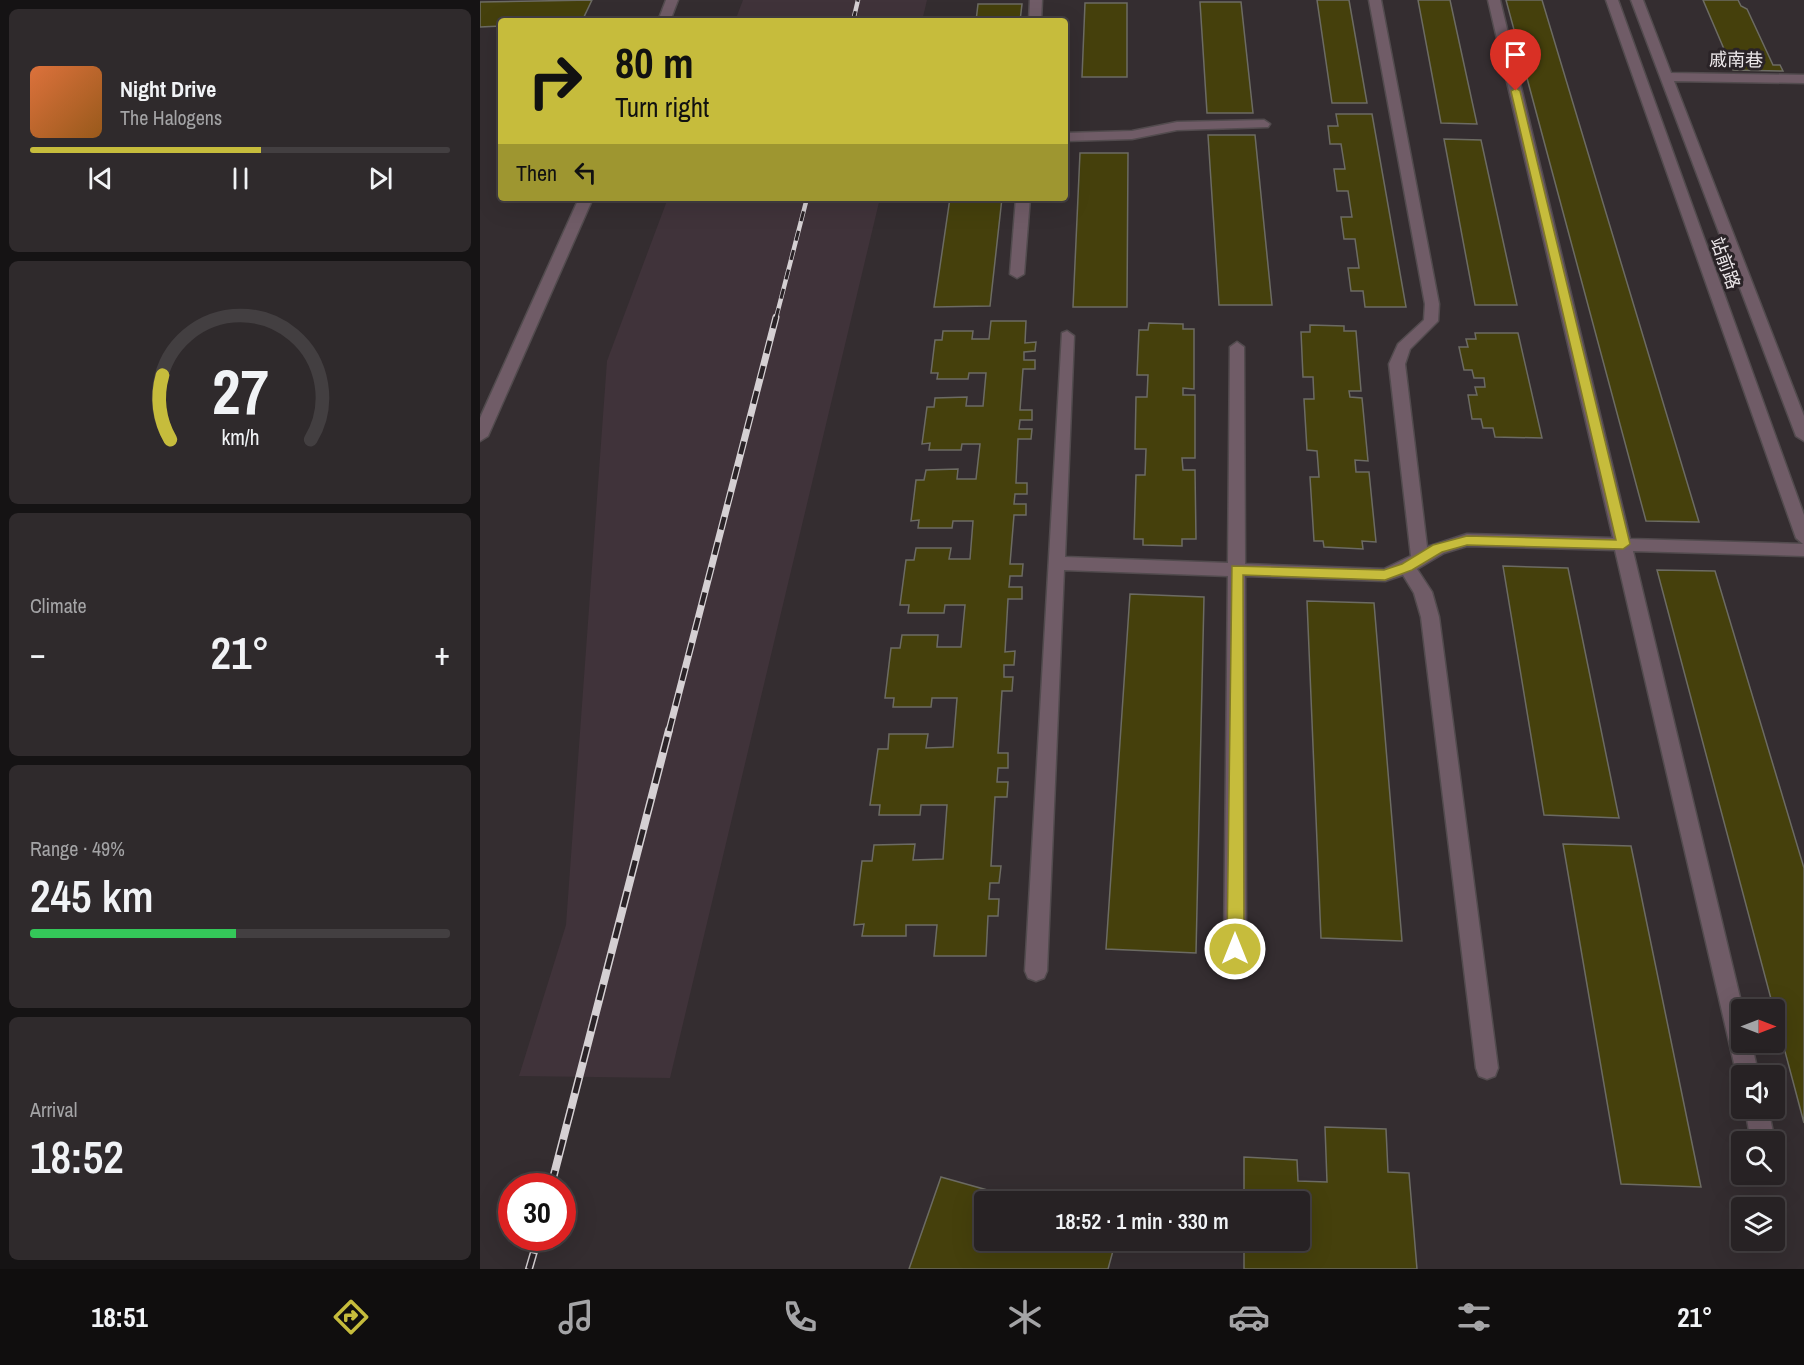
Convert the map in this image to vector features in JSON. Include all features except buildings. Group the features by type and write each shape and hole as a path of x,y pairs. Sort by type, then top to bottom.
{"street":[{"path":"665,18 672,0"},
{"path":"1035,18 1036,0"},
{"path":"1375,0 1432,304 1431,321 1403,347 1397,364 1413,563 1430,617 1487,1068"},
{"path":"1494,0 1745,1065"},
{"name":"站前路","path":"1612,0 1804,538"},
{"name":"站前路","path":"1637,0 1797,402 1804,436"},
{"name":"戚南巷","path":"1667,77 1804,79"},
{"path":"1068,137 1132,135 1177,126 1264,124"},
{"path":"480,436 585,201"},
{"path":"1017,274 1023,201"},
{"path":"1036,971 1067,336"},
{"path":"1235,949 1237,347"},
{"path":"1056,563 1385,575 1413,563 1438,548 1467,540 1804,550"}],"shaded area":[{"path":"743,0 927,0 923,18 736,18"},
{"path":"667,201 879,201 670,1078 519,1076 566,925 607,361"}],"railway":[{"path":"854,18 858,0"},
{"path":"776,318 806,201"},
{"path":"669,731 776,317"},
{"path":"554,1173 669,730"},
{"path":"529,1269 534,1251"}],"route":[{"path":"1235,949 1237,570 1385,575 1407,567 1438,548 1467,540 1623,544 1516,91"}]}
